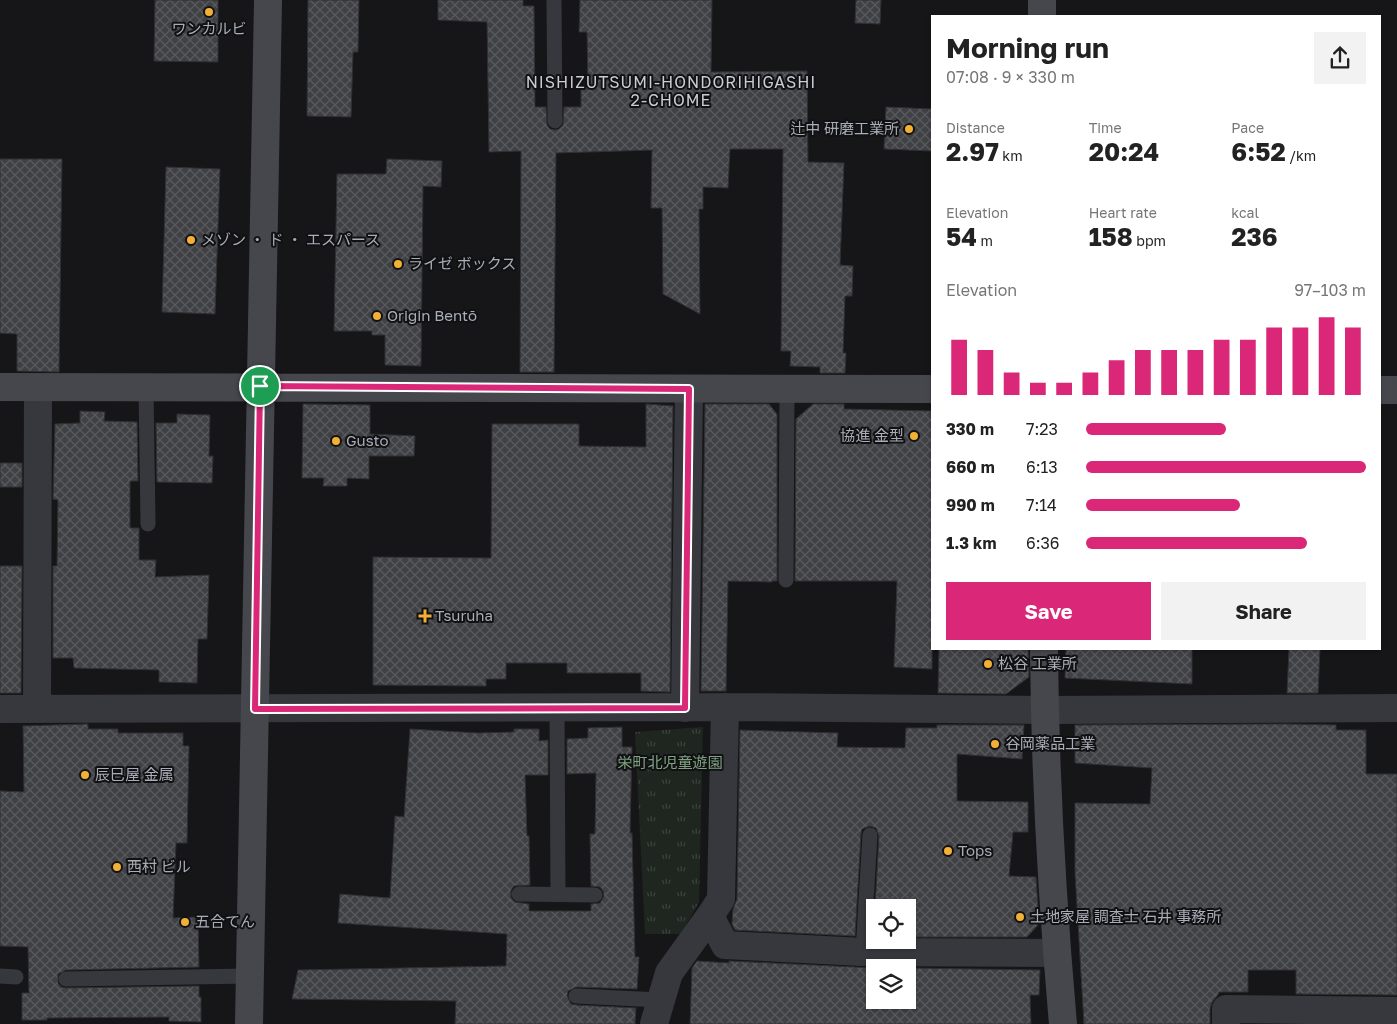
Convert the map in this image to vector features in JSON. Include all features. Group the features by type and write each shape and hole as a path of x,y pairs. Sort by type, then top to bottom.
{"street":[{"path":"249,1024 268,0"},
{"path":"1042,0 1042,15"},
{"path":"0,387 260,386 931,389"},
{"path":"37,709 38,387"},
{"path":"685,708 689,389"},
{"path":"1381,390 1397,390"},
{"path":"1044,650 1045,710 1057,953 1063,1024"},
{"path":"0,709 724,707 1045,710 1397,708"},
{"path":"658,1012 670,973 720,899 724,707"},
{"path":"710,916 725,944 863,952 1057,953"},
{"path":"1226,1024 1226,1009 1319,1017 1397,1011"}],"lane":[{"path":"554,0 555,121"},
{"path":"146,387 148,524"},
{"path":"786,580 787,389"},
{"path":"557,708 558,894"},
{"path":"863,952 870,835"},
{"path":"519,894 595,895"},
{"path":"0,976 16,977"},
{"path":"66,979 250,976"},
{"path":"576,996 658,1012"}],"green space":[{"name":"栄町北児童遊園","path":"703,727 699,902 681,934 645,934 635,732"}],"building":[{"path":"155,0 218,0 218,62 154,61"},
{"path":"308,0 359,0 358,52 353,52 351,117 307,116"},
{"path":"438,0 523,0 523,6 534,6 535,107 546,107 547,125 550,129 555,130 563,125 564,107 581,107 581,86 588,86 587,32 579,32 580,0 712,0 711,72 807,71 808,162 844,163 840,265 853,266 852,296 845,296 843,353 846,353 845,373 820,373 820,367 790,366 791,351 781,351 783,149 730,149 728,188 703,187 703,209 699,209 700,314 663,294 662,208 651,208 652,150 556,153 554,372 520,372 521,151 489,152 487,22 438,20"},
{"path":"856,0 881,0 880,24 855,23"},
{"name":"辻中 研磨工業所","path":"886,107 931,109 931,151 884,149"},
{"path":"0,159 62,159 59,372 17,371 17,334 0,333"},
{"path":"387,159 442,161 441,187 423,186 421,366 385,365 385,335 372,335 372,331 334,331 337,174 386,174"},
{"name":"メゾン ・ ド ・ エスパース","path":"166,167 220,169 215,314 162,312"},
{"name":"Gusto","path":"303,404 370,405 370,434 415,436 414,456 369,456 369,479 347,478 347,486 323,486 324,478 302,478"},
{"path":"646,404 673,406 670,692 641,691 641,673 567,673 567,663 506,663 506,679 486,679 486,686 373,685 373,557 491,558 492,424 579,424 579,446 646,447"},
{"path":"705,404 769,404 777,414 777,581 728,581 726,691 701,691"},
{"path":"813,404 844,404 844,409 931,411 932,669 894,667 897,581 795,581 796,419"},
{"path":"80,411 105,412 104,421 137,422 138,481 130,481 130,528 139,528 139,560 156,560 155,577 209,575 207,639 198,639 197,683 159,682 159,670 74,668 73,658 53,658 53,566 57,566 58,500 53,499 55,424 80,423"},
{"path":"177,414 210,415 209,456 213,456 212,483 157,482 156,423 177,423"},
{"path":"0,463 22,463 22,487 0,487"},
{"path":"0,566 22,566 21,693 0,693"},
{"name":"松谷 工業所","path":"939,650 1028,650 1029,677 1006,694 938,693"},
{"path":"1066,650 1192,650 1192,684 1065,678"},
{"path":"1289,650 1320,650 1318,693 1287,693"},
{"path":"88,724 88,729 118,729 118,733 183,733 183,746 189,746 187,843 176,843 173,918 198,917 199,967 66,970 58,974 58,983 61,987 66,988 199,986 201,1022 169,1021 169,1017 22,1020 22,993 29,993 28,947 0,946 0,791 24,792 23,726"},
{"path":"937,725 1024,725 1022,759 957,754 957,801 1028,802 1028,832 1013,832 1009,876 1036,877 1039,924 1027,937 916,937 916,899 876,899 879,836 876,828 870,826 862,829 861,834 855,936 735,930 732,924 733,909 737,899 740,730 838,733 837,747 905,748 906,728 937,728"},
{"path":"1075,725 1336,725 1336,730 1366,730 1366,774 1397,774 1397,995 1296,994 1296,970 1248,970 1248,992 1219,992 1212,1002 1210,1009 1210,1024 1084,1024 1075,873 1075,803 1150,804 1152,768 1075,763"},
{"path":"622,727 622,747 632,747 630,833 632,833 635,957 639,957 637,989 576,987 568,991 567,996 571,1004 576,1005 636,1008 635,1024 455,1024 456,1001 292,999 298,970 506,966 507,934 338,923 340,894 390,898 395,816 404,817 410,729 478,733 514,732 514,729 539,729 539,741 548,740 548,775 525,775 530,885 514,886 511,890 511,898 515,902 529,904 529,911 591,911 591,904 600,903 604,896 600,887 591,886 590,834 595,834 596,773 567,774 567,739 588,738 588,728"},
{"path":"697,961 866,968 866,1009 916,1009 916,968 1040,970 1039,995 1030,995 1031,1024 690,1024 692,968"}],"place":[{"name":"ワンカルビ","path":"209,12"},
{"name":"辻中 研磨工業所","path":"909,129"},
{"name":"メゾン ・ ド ・ エスパース","path":"191,240"},
{"name":"ライゼ ボックス","path":"398,264"},
{"name":"Origin Bentō","path":"377,316"},
{"name":"協進 金型","path":"914,436"},
{"name":"Gusto","path":"336,441"},
{"name":"Tsuruha","path":"425,616"},
{"name":"松谷 工業所","path":"988,664"},
{"name":"谷岡薬品工業","path":"995,744"},
{"name":"辰巳屋 金属","path":"85,775"},
{"name":"Tops","path":"948,851"},
{"name":"西村 ビル","path":"117,867"},
{"name":"土地家屋 調査士 石井 事務所","path":"1020,917"},
{"name":"五合てん","path":"185,922"}],"district":[{"name":"NISHIZUTSUMI-HONDORIHIGASHI 2-CHOME","path":"671,91"}],"route":[{"path":"260,386 689,389 685,708 255,709 260,386"}]}
